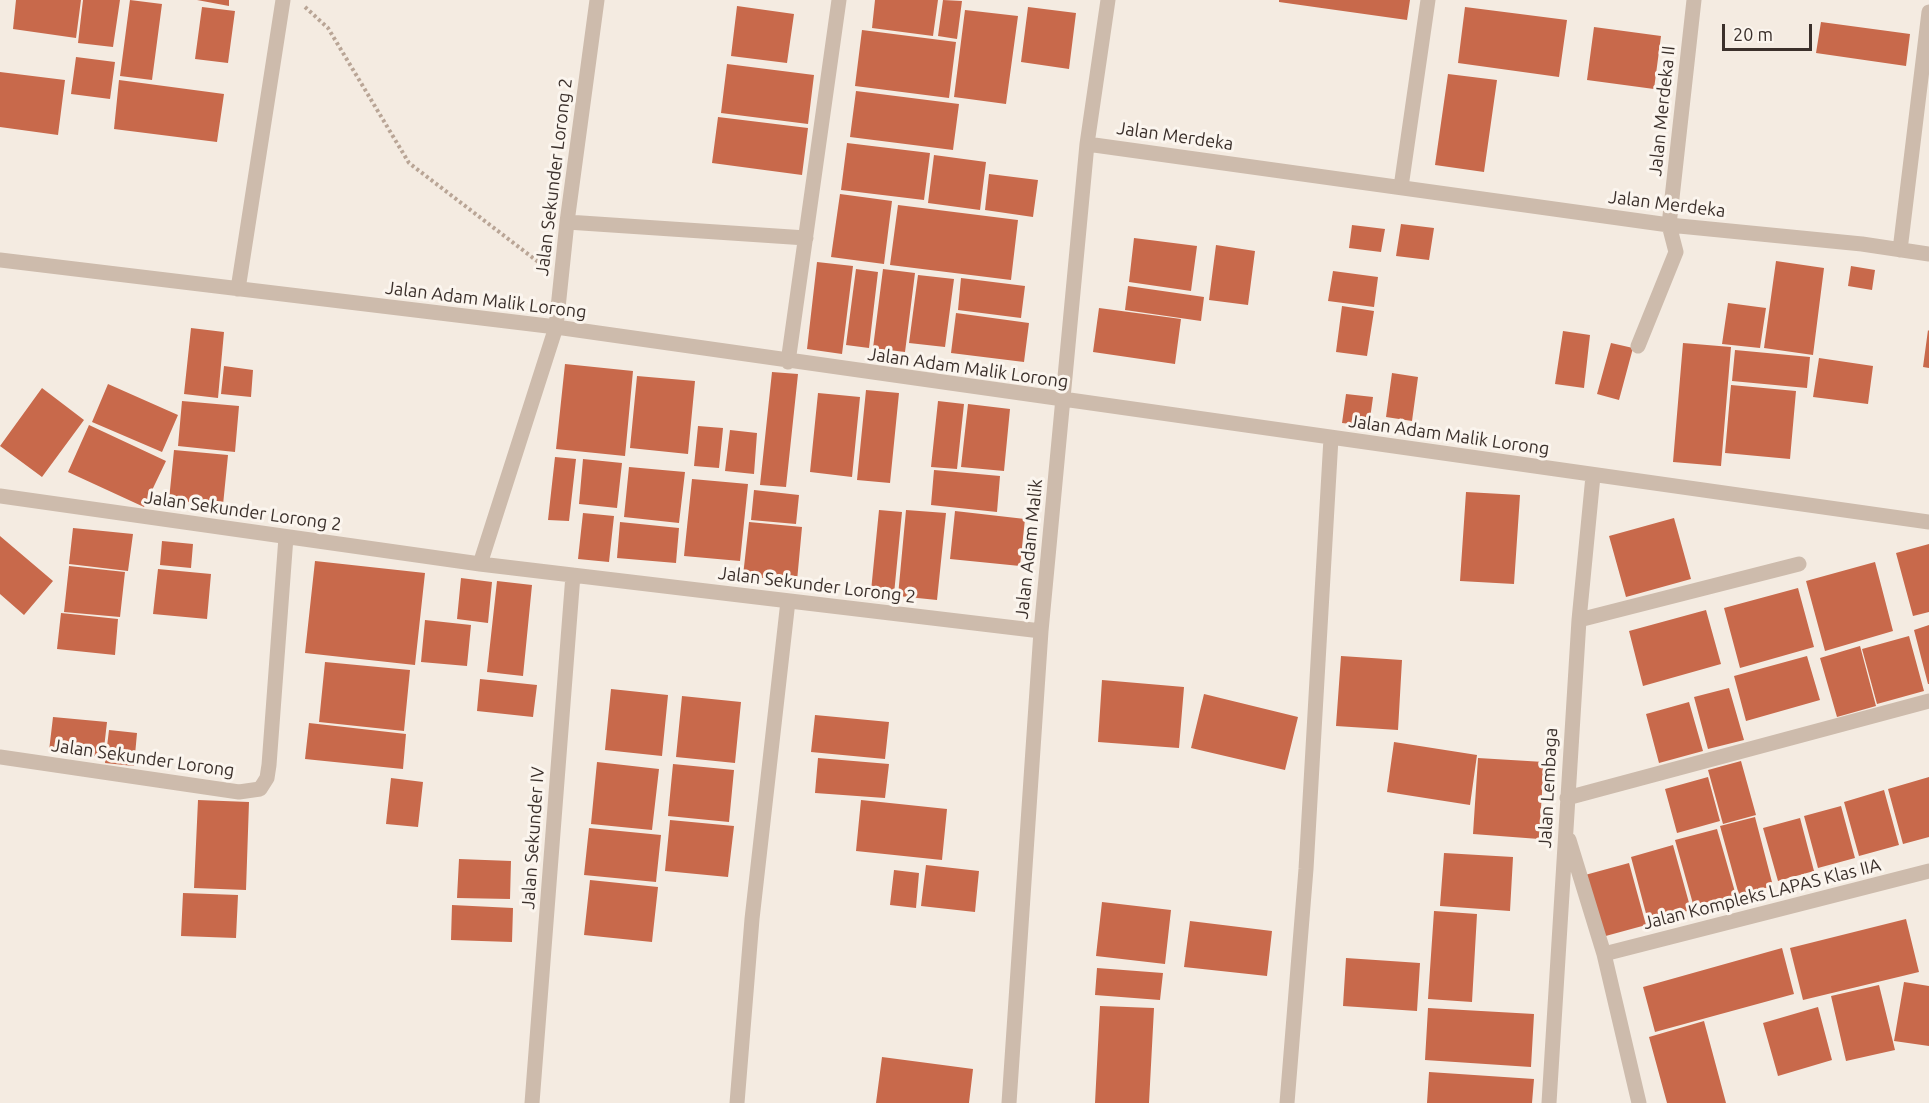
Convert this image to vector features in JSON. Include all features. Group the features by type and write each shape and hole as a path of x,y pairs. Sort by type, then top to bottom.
{"street":[{"path":"238,290 283,0"},
{"name":"Jalan Sekunder Lorong 2","path":"480,564 556,327 567,222 597,0"},
{"path":"788,362 838,0"},
{"name":"Jalan Adam Malik","path":"1009,1103 1041,631 1087,144 1108,0"},
{"path":"1401,187 1428,0"},
{"name":"Jalan Merdeka II","path":"1638,346 1676,252 1669,225 1694,0"},
{"path":"1900,250 1929,12"},
{"name":"Jalan Merdeka","path":"1087,144 1669,225 1929,254"},
{"path":"567,222 806,238"},
{"name":"Jalan Adam Malik Lorong","path":"0,260 556,327 788,362 1929,522"},
{"path":"1287,1103 1306,869 1331,438"},
{"name":"Jalan Lembaga","path":"1549,1103 1579,620 1593,476"},
{"name":"Jalan Sekunder Lorong 2","path":"0,496 480,564 1041,631"},
{"name":"Jalan Sekunder Lorong","path":"0,757 239,792 256,790 267,778 278,663 286,537"},
{"path":"1579,620 1799,564"},
{"name":"Jalan Sekunder IV","path":"532,1103 573,575"},
{"path":"737,1103 752,919 788,601"},
{"path":"1567,798 1929,701"},
{"path":"1566,831 1604,954 1640,1103"},
{"name":"Jalan Kompleks LAPAS Klas IIA","path":"1604,954 1929,871"}],"path":[{"path":"298,0 328,28 408,163 561,279"}],"building":[{"path":"16,0 81,0 76,38 13,29"},
{"path":"83,0 120,0 113,47 78,43"},
{"path":"130,0 162,4 152,80 120,76"},
{"path":"197,0 229,0 229,6"},
{"path":"875,0 938,0 933,36 872,28"},
{"path":"943,0 962,1 957,39 938,36"},
{"path":"1279,0 1410,0 1407,20 1279,2"},
{"path":"737,6 794,14 787,63 731,56"},
{"path":"202,7 235,11 228,63 195,59"},
{"path":"1028,7 1076,13 1069,69 1021,62"},
{"path":"1465,7 1567,20 1559,77 1458,63"},
{"path":"965,10 1018,16 1006,104 954,97"},
{"path":"1821,22 1910,34 1906,66 1816,53"},
{"path":"1594,27 1661,36 1654,89 1587,80"},
{"path":"862,30 956,42 949,98 855,86"},
{"path":"76,57 115,62 110,99 71,94"},
{"path":"727,64 814,75 808,124 721,113"},
{"path":"0,72 65,80 58,135 0,127"},
{"path":"1448,74 1497,80 1484,172 1435,165"},
{"path":"119,80 224,94 217,142 114,129"},
{"path":"856,91 959,104 953,150 850,137"},
{"path":"718,117 808,128 802,175 712,163"},
{"path":"847,143 930,153 924,200 841,190"},
{"path":"934,155 986,162 980,210 928,203"},
{"path":"989,174 1038,180 1033,217 985,210"},
{"path":"840,194 892,201 884,264 831,257"},
{"path":"898,205 1018,220 1011,280 890,265"},
{"path":"1401,224 1434,228 1429,260 1396,256"},
{"path":"1352,225 1385,229 1381,252 1349,248"},
{"path":"1134,238 1197,246 1191,291 1129,282"},
{"path":"1216,245 1255,251 1248,305 1209,300"},
{"path":"1776,261 1824,268 1813,355 1764,348"},
{"path":"817,262 853,266 842,354 807,349"},
{"path":"1851,266 1875,270 1872,290 1848,286"},
{"path":"856,269 878,272 869,348 846,345"},
{"path":"883,269 915,273 905,352 873,348"},
{"path":"1333,271 1378,277 1374,307 1328,301"},
{"path":"918,275 954,279 945,347 909,343"},
{"path":"961,278 1025,286 1021,318 958,310"},
{"path":"1128,286 1204,297 1201,321 1125,310"},
{"path":"1728,303 1766,308 1760,348 1722,344"},
{"path":"1342,306 1374,311 1367,356 1336,352"},
{"path":"1099,308 1181,319 1175,364 1093,352"},
{"path":"956,313 1029,323 1024,362 951,353"},
{"path":"191,328 224,332 218,398 184,394"},
{"path":"1563,331 1590,335 1584,388 1555,384"},
{"path":"1929,331 1929,368 1923,367"},
{"path":"1611,343 1633,348 1619,400 1597,394"},
{"path":"1683,343 1731,347 1721,466 1673,462"},
{"path":"1735,350 1810,357 1807,388 1732,381"},
{"path":"1819,358 1873,366 1868,404 1813,397"},
{"path":"565,364 633,371 625,456 556,449"},
{"path":"224,366 253,370 251,397 221,394"},
{"path":"772,372 798,374 786,487 760,485"},
{"path":"1392,373 1418,377 1412,421 1386,417"},
{"path":"637,376 695,381 688,454 630,448"},
{"path":"108,384 178,415 162,452 92,422"},
{"path":"1731,385 1796,391 1790,459 1725,453"},
{"path":"42,388 84,420 42,477 0,446"},
{"path":"866,390 899,393 890,483 857,480"},
{"path":"818,393 860,397 852,477 810,472"},
{"path":"1346,394 1373,397 1369,426 1342,423"},
{"path":"182,401 239,406 235,452 178,446"},
{"path":"938,401 964,404 957,469 931,467"},
{"path":"968,404 1010,409 1004,471 961,467"},
{"path":"89,425 166,461 144,507 68,472"},
{"path":"698,426 723,428 719,468 694,466"},
{"path":"730,430 757,433 754,474 725,471"},
{"path":"174,450 228,455 223,505 169,500"},
{"path":"555,457 576,459 569,521 548,520"},
{"path":"583,459 622,463 617,508 579,504"},
{"path":"629,467 685,472 679,523 624,517"},
{"path":"934,470 1000,476 997,512 931,505"},
{"path":"692,479 748,484 740,561 684,556"},
{"path":"754,490 799,495 796,524 751,520"},
{"path":"1466,492 1520,495 1514,584 1460,581"},
{"path":"879,510 902,512 894,594 871,591"},
{"path":"906,510 946,513 937,600 898,596"},
{"path":"955,511 1025,519 1020,566 950,559"},
{"path":"583,513 614,516 609,562 578,559"},
{"path":"1674,518 1691,579 1626,597 1609,536"},
{"path":"620,522 679,528 676,563 617,558"},
{"path":"749,522 802,527 797,581 743,576"},
{"path":"73,528 133,534 128,571 69,564"},
{"path":"0,536 53,581 24,615 0,594"},
{"path":"162,541 193,544 191,568 160,565"},
{"path":"1929,544 1929,612 1913,616 1896,553"},
{"path":"315,561 425,573 415,665 305,653"},
{"path":"1875,562 1893,631 1825,651 1806,581"},
{"path":"69,566 125,572 120,617 64,612"},
{"path":"158,569 211,574 207,619 153,614"},
{"path":"461,578 492,582 488,623 457,619"},
{"path":"497,581 532,585 523,676 487,672"},
{"path":"1798,588 1814,647 1740,668 1724,608"},
{"path":"1706,610 1721,664 1643,686 1629,631"},
{"path":"61,613 118,619 115,655 57,649"},
{"path":"425,620 471,625 467,666 421,662"},
{"path":"1929,625 1929,684 1928,684 1914,630"},
{"path":"1909,636 1924,691 1877,704 1862,649"},
{"path":"1860,646 1876,706 1837,717 1820,658"},
{"path":"1341,656 1402,660 1398,730 1336,726"},
{"path":"1807,656 1820,700 1746,721 1734,676"},
{"path":"325,662 410,670 404,731 319,722"},
{"path":"480,679 537,685 533,717 477,711"},
{"path":"1102,680 1184,687 1179,748 1098,742"},
{"path":"1729,688 1744,740 1708,749 1694,697"},
{"path":"611,689 668,695 662,756 605,750"},
{"path":"1204,694 1298,717 1285,770 1191,748"},
{"path":"682,696 741,702 735,763 676,757"},
{"path":"1689,702 1703,751 1659,763 1646,714"},
{"path":"815,715 889,722 885,759 811,752"},
{"path":"53,717 107,722 103,757 49,751"},
{"path":"309,723 406,734 403,769 305,759"},
{"path":"109,730 137,733 134,766 105,763"},
{"path":"1394,742 1477,755 1470,805 1387,792"},
{"path":"818,758 889,764 885,798 815,793"},
{"path":"1478,758 1544,762 1539,839 1473,834"},
{"path":"1741,761 1756,815 1723,824 1708,770"},
{"path":"597,762 659,769 652,830 591,824"},
{"path":"673,764 734,770 729,822 668,816"},
{"path":"1708,777 1720,821 1677,833 1665,789"},
{"path":"1929,777 1929,837 1903,844 1888,789"},
{"path":"391,778 423,782 418,827 386,824"},
{"path":"1884,790 1899,845 1859,856 1844,802"},
{"path":"198,800 249,802 246,890 194,888"},
{"path":"861,800 947,809 942,860 856,851"},
{"path":"1841,806 1855,858 1818,868 1804,816"},
{"path":"1755,817 1773,886 1739,895 1720,826"},
{"path":"1800,818 1814,871 1778,881 1763,828"},
{"path":"670,820 734,826 728,877 665,871"},
{"path":"589,828 661,835 656,882 584,875"},
{"path":"1717,829 1737,899 1695,911 1675,840"},
{"path":"1673,845 1691,910 1648,921 1631,857"},
{"path":"1444,853 1513,857 1510,911 1440,906"},
{"path":"459,859 511,861 510,899 457,898"},
{"path":"1629,863 1646,925 1602,937 1585,875"},
{"path":"926,865 979,871 975,912 921,906"},
{"path":"894,870 919,873 916,908 890,905"},
{"path":"590,880 658,887 652,942 584,935"},
{"path":"183,893 238,895 236,938 181,936"},
{"path":"1102,902 1171,910 1165,964 1096,956"},
{"path":"452,905 513,908 512,942 451,940"},
{"path":"1434,911 1477,914 1472,1002 1428,999"},
{"path":"1906,919 1919,972 1803,1000 1790,948"},
{"path":"1190,921 1272,931 1267,976 1184,967"},
{"path":"1782,948 1794,994 1655,1032 1643,987"},
{"path":"1346,958 1420,963 1417,1011 1343,1006"},
{"path":"1097,968 1163,973 1160,1000 1095,995"},
{"path":"1904,982 1929,986 1929,1046 1894,1041"},
{"path":"1879,985 1895,1050 1846,1061 1831,996"},
{"path":"1100,1006 1154,1008 1149,1103 1095,1103"},
{"path":"1818,1007 1832,1060 1778,1076 1763,1023"},
{"path":"1428,1008 1534,1014 1531,1067 1425,1060"},
{"path":"1704,1021 1726,1103 1667,1103 1649,1037"},
{"path":"882,1057 973,1069 969,1103 876,1103"},
{"path":"1429,1072 1534,1079 1532,1103 1427,1103"}]}
